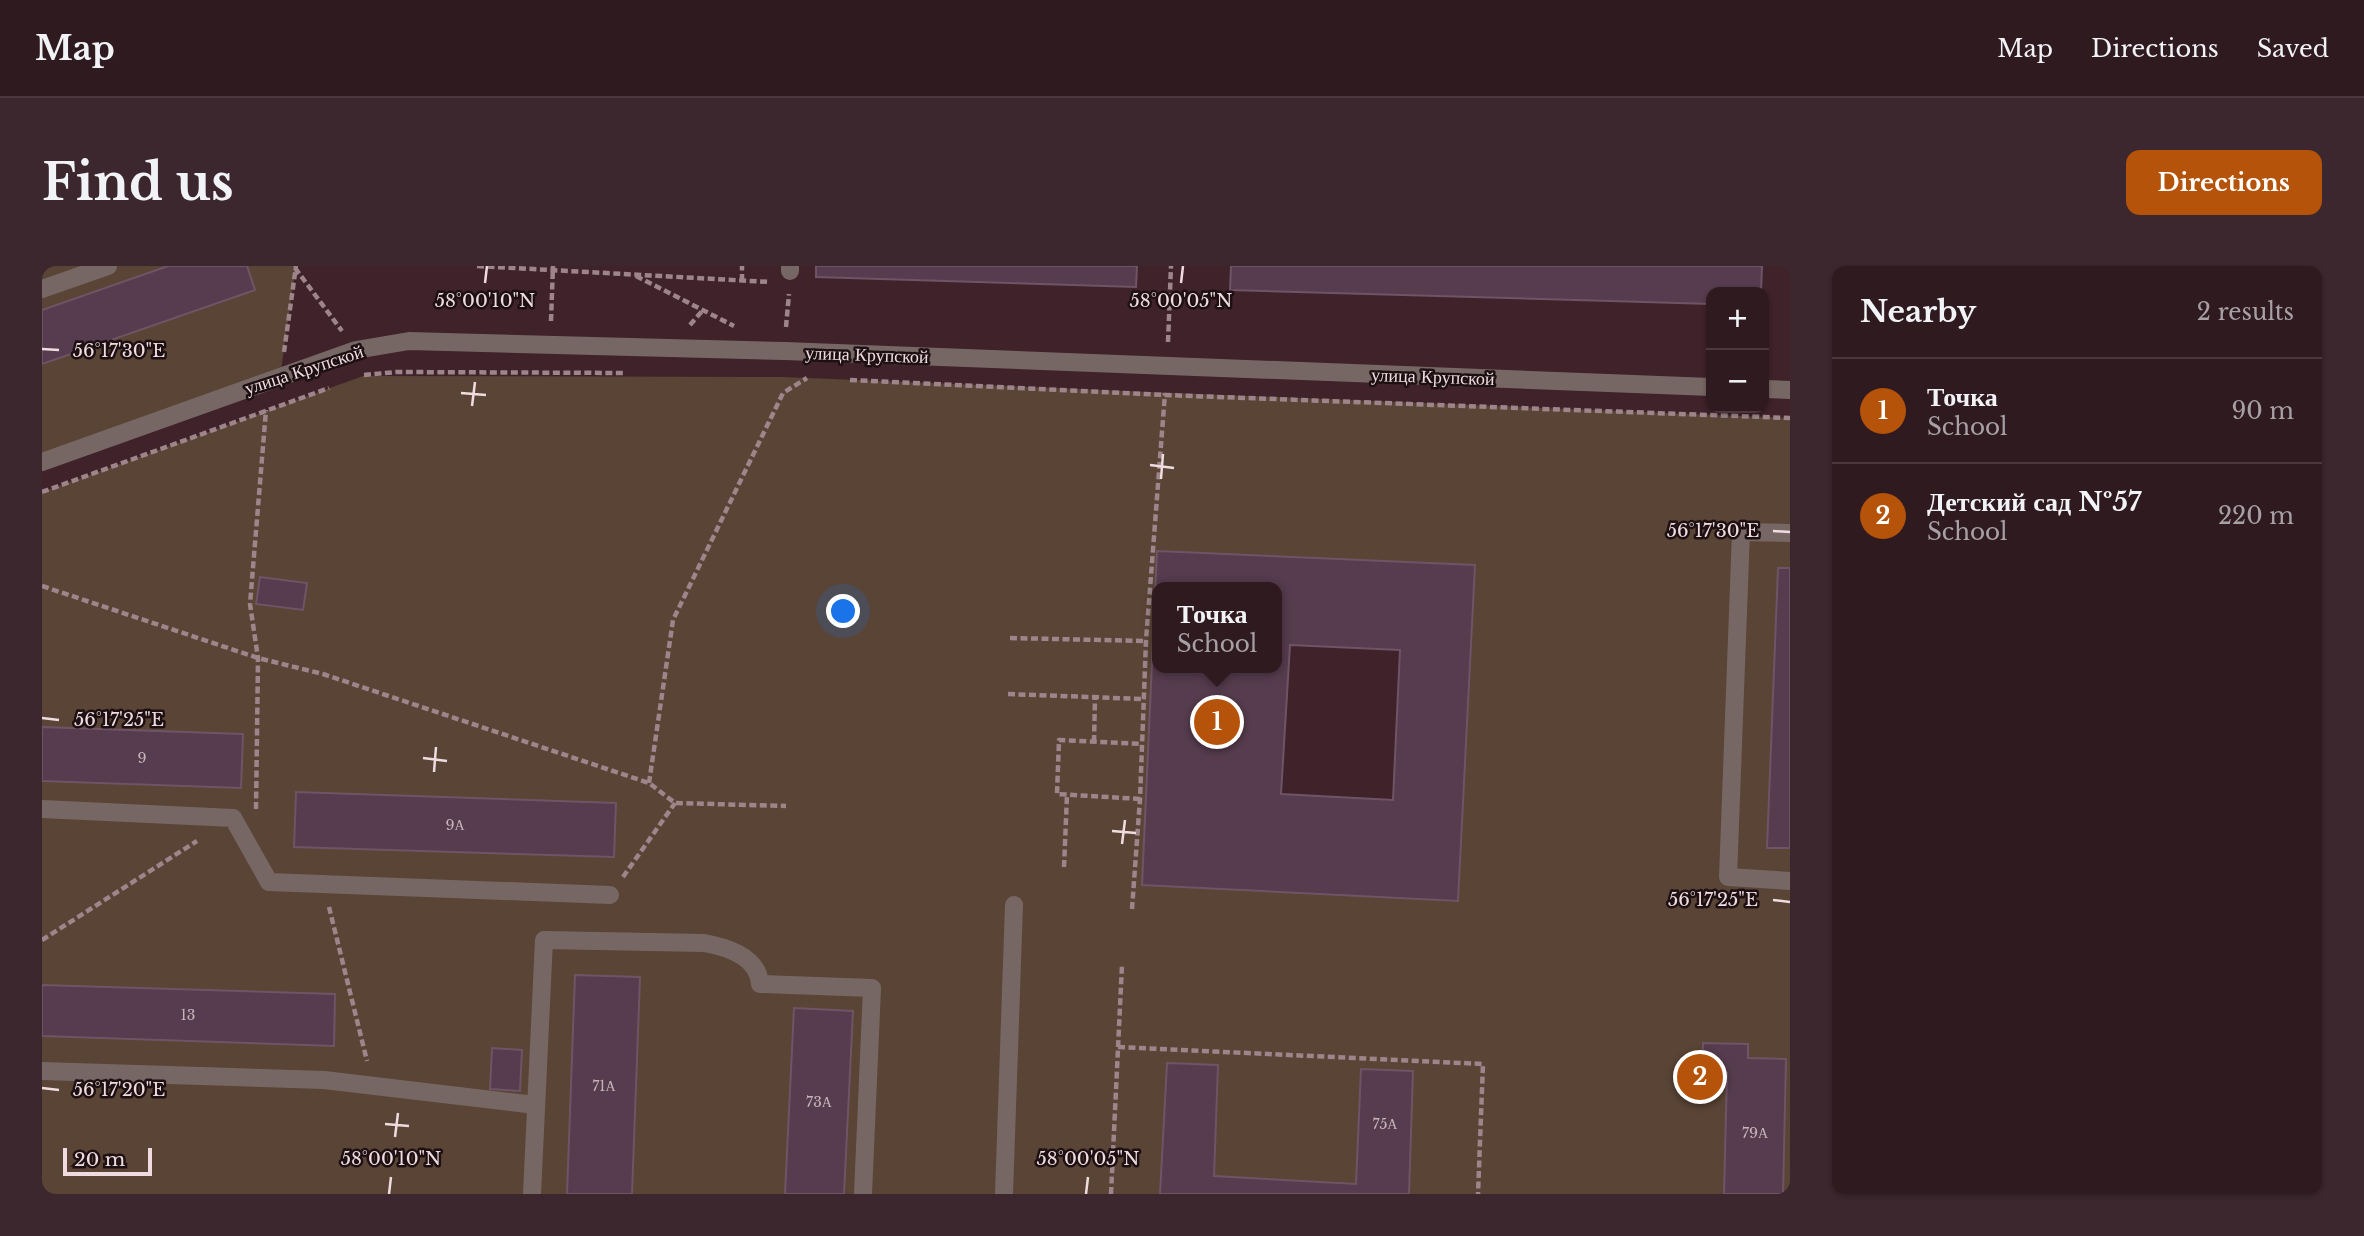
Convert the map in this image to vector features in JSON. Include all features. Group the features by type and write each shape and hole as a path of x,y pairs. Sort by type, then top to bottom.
{"street":[{"path":"42,289 108,266"},
{"name":"улица Крупской","path":"42,462 356,350 409,341 785,351 1706,387"},
{"path":"1769,389 1790,390"},
{"path":"1790,533 1741,532 1728,877 1790,881"},
{"path":"42,809 233,818 269,881 610,895"},
{"path":"1004,1194 1014,905"},
{"path":"532,1194 544,940 704,943 728,947 747,960 759,973 760,984 872,988 863,1194"},
{"path":"42,1071 324,1080 535,1105"}],"path":[{"path":"477,266 553,268 741,281 790,273 783,377 821,379"},
{"path":"741,281 742,266"},
{"path":"1132,909 1140,799 1146,641 1168,367 1171,266"},
{"path":"295,267 356,350 363,376 396,372 636,373"},
{"path":"233,818 256,815 258,658 250,604 265,411 280,377 295,267"},
{"path":"550,345 553,268"},
{"path":"634,275 738,327"},
{"path":"649,783 673,620 783,393 807,378"},
{"path":"848,380 1165,395 1790,418"},
{"path":"42,492 338,384"},
{"path":"42,586 258,658 323,674 649,783 675,803 786,806"},
{"path":"1010,638 1146,641"},
{"path":"1008,694 1143,699"},
{"path":"1094,742 1095,698"},
{"path":"1140,799 1056,794 1059,740 1142,744"},
{"path":"1064,867 1067,795"},
{"path":"610,895 675,803"},
{"path":"42,940 200,839"},
{"path":"324,884 373,1086"},
{"path":"1111,1194 1122,965"},
{"path":"1118,1047 1483,1064 1478,1194"}],"shaded area":[{"path":"42,266 296,266 280,377 42,466"},
{"path":"363,376 783,377 1790,418 1790,1194 42,1194 42,492","holes":["1157,551 1474,565 1458,901 1142,884 1152,662 1152,582 1156,582"]}],"building":[{"path":"168,266 247,266 255,290 42,364 42,310"},
{"path":"816,266 1137,266 1136,287 816,277"},
{"path":"1231,266 1762,266 1761,287 1706,287 1706,304 1230,290"},
{"path":"1157,551 1475,565 1458,901 1142,885 1152,662 1152,673 1282,673 1282,582 1156,582","holes":["1290,645 1400,650 1393,800 1281,794"]},
{"path":"1778,568 1790,568 1790,848 1767,848"},
{"path":"260,577 307,583 303,610 256,604"},
{"path":"42,727 243,734 241,788 42,781"},
{"path":"296,792 616,803 614,857 294,847"},
{"path":"575,975 640,977 632,1194 567,1194"},
{"path":"42,985 335,994 334,1046 42,1036"},
{"path":"794,1008 853,1011 844,1194 785,1194"},
{"path":"1703,1043 1748,1044 1748,1058 1786,1059 1783,1194 1724,1194 1727,1073 1702,1072"},
{"path":"492,1048 522,1050 520,1091 490,1089"},
{"path":"1167,1063 1218,1065 1214,1176 1356,1184 1361,1069 1413,1071 1409,1194 1160,1194"}],"place":[{"name":"Точка","path":"1217,722"},
{"name":"Детский сад №57","path":"1700,1077"}]}
